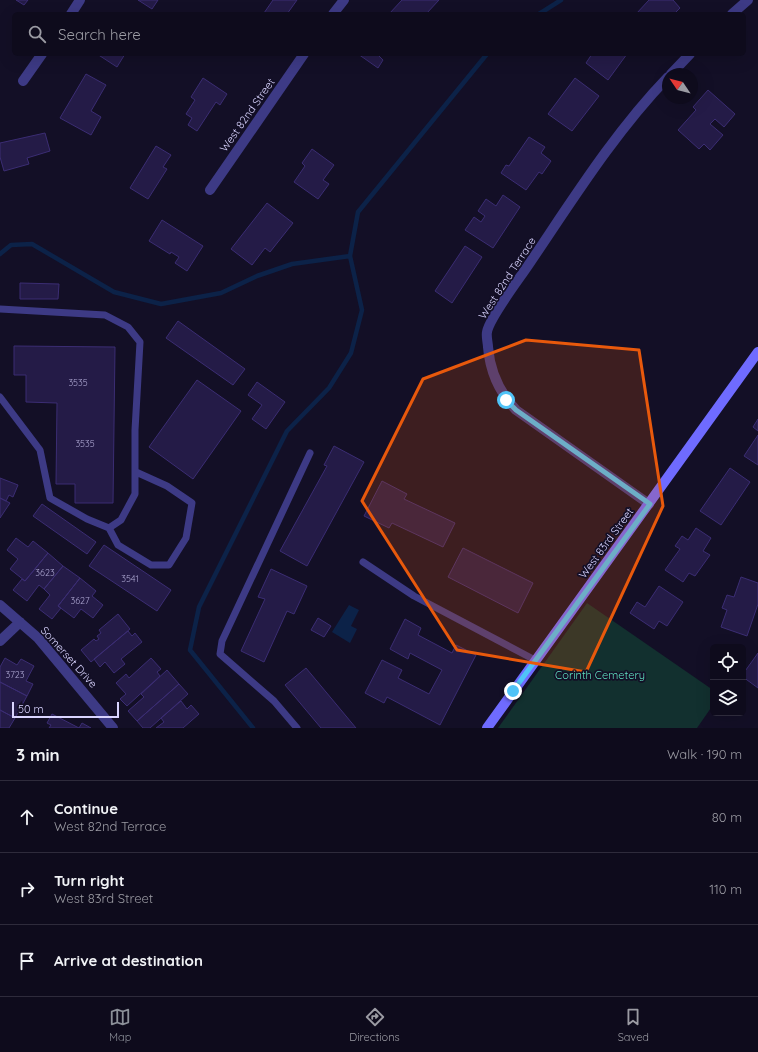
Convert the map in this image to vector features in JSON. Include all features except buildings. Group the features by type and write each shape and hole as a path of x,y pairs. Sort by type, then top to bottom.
{"street":[{"path":"71,12 80,0"},
{"path":"335,12 344,0"},
{"path":"734,12 748,0"},
{"path":"23,81 41,56"},
{"name":"West 82nd Street","path":"210,190 303,56"},
{"path":"676,68 688,56"},
{"name":"West 82nd Terrace","path":"650,504 516,410 506,400 494,378 489,355 487,332 499,308 584,183 622,132 662,84"},
{"name":"West 83rd Street","path":"487,728 534,660 650,504 758,352"},
{"name":"Somerset Drive","path":"0,605 42,644 113,728"},
{"path":"0,641 20,622"}],"lane":[{"path":"0,309 105,315 128,327 140,342 134,430 136,472 135,494 121,520 109,528"},
{"path":"0,397 40,450 50,498 87,519 109,528 118,545 151,565 169,565 186,538 192,503 167,486 136,472"},
{"path":"297,728 274,701 220,654 222,641 310,454"},
{"path":"363,562 414,596 534,660"}],"highlighted area":[{"path":"526,340 639,350 663,506 586,672 457,650 362,501 423,379"}],"green space":[{"name":"Corinth Cemetery","path":"587,603 710,688 710,709 697,728 498,728"}],"water":[{"path":"349,605 359,610 351,626 357,629 350,643 332,632"}],"waterway":[{"path":"542,12 561,0"},
{"path":"253,728 190,650 199,607 287,431 329,388 351,353 362,310 350,256 358,212 485,56"},
{"path":"0,254 11,245 32,244 114,292 161,304 221,293 257,276 292,264 350,256"}],"route":[{"path":"506,400 516,410 650,504 534,660 513,691"}]}
